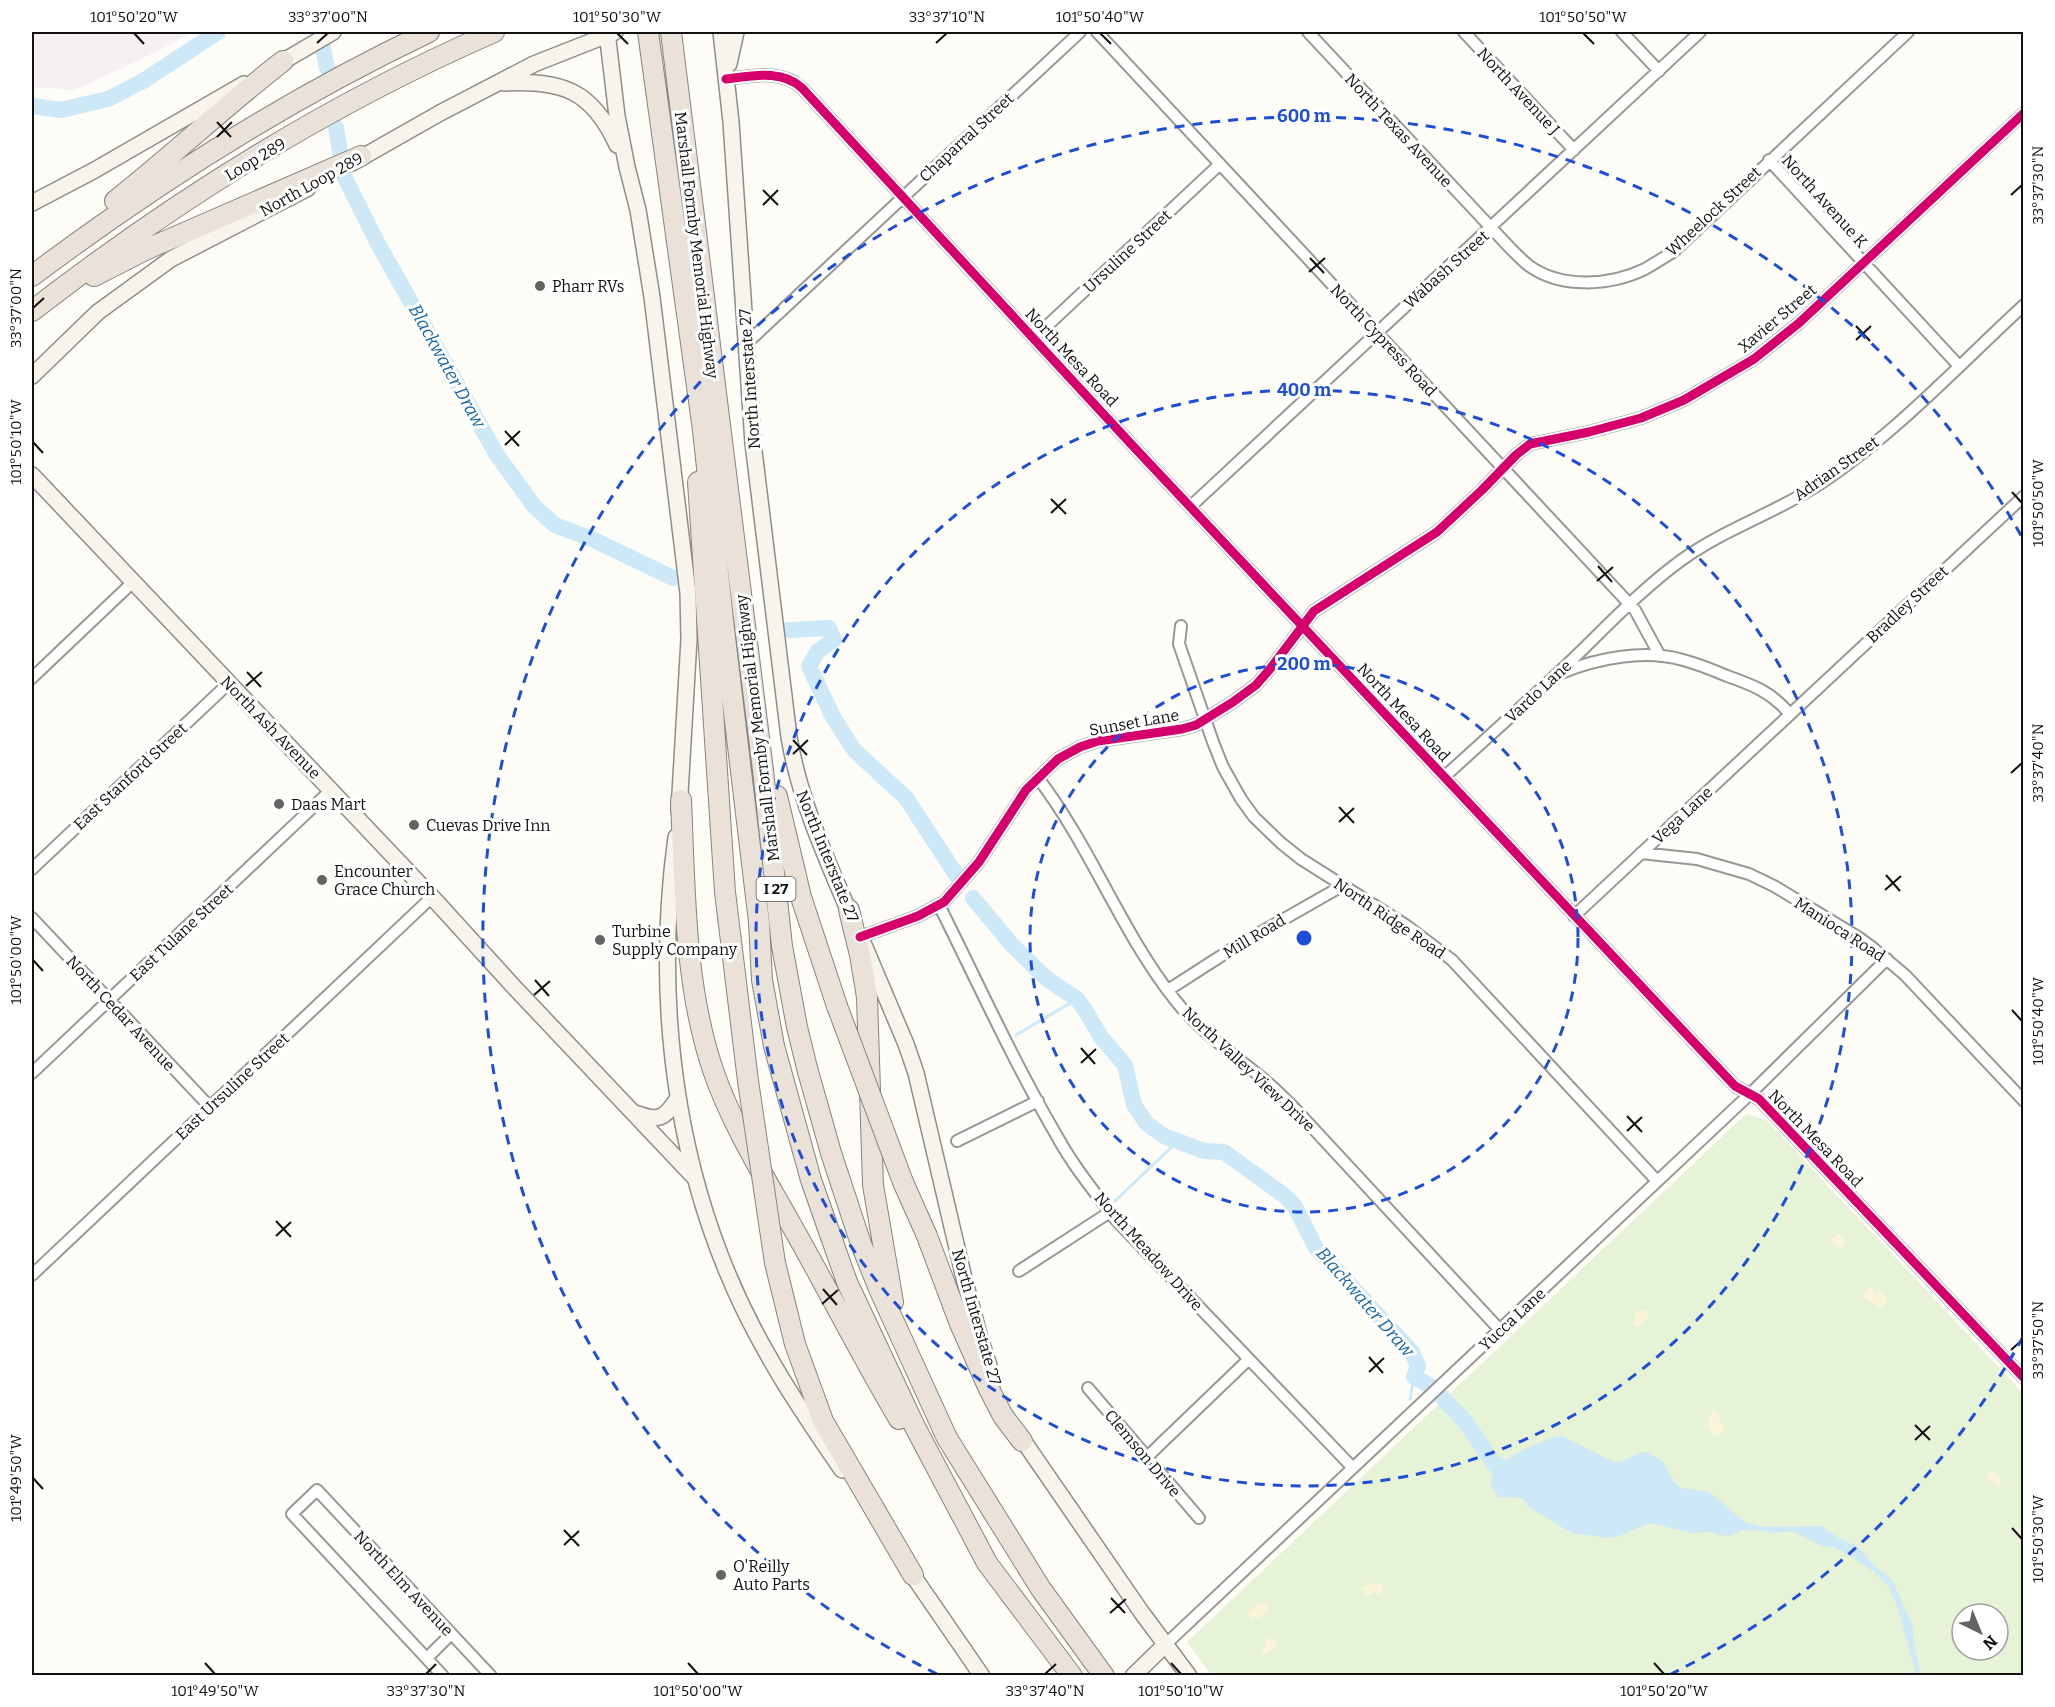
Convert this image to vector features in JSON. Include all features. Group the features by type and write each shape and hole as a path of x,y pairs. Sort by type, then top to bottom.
{"highway":[{"name":"Loop 289","path":"32,276 166,181 241,134 345,74 429,32"},
{"name":"Loop 289","path":"32,311 142,230 239,167 360,98 494,32"},
{"name":"Marshall Formby Memorial Highway","path":"648,32 691,335 759,922 762,980 774,1046 811,1180 847,1282 915,1427 987,1563 1072,1676"},
{"name":"Marshall Formby Memorial Highway","path":"671,32 763,770 784,963 797,1027 822,1125 849,1213 879,1289 947,1438 1036,1581 1104,1676"},
{"path":"32,269 45,256 146,177 237,97 283,61"},
{"path":"32,316 98,273 145,250 361,156"},
{"path":"691,335 699,525 721,848 748,1081 775,1263 795,1344 823,1421 913,1575"},
{"path":"744,629 790,856 814,942 903,1182 927,1236 960,1324 988,1389 1003,1416 1022,1441"},
{"path":"681,800 694,989 708,1051 719,1086 737,1124 870,1372 987,1563"},
{"path":"849,910 867,997 873,1185 897,1328"}],"main road":[{"path":"32,203 93,171 333,32"},
{"name":"North Interstate 27","path":"721,32 732,132 759,497 774,631 793,759 808,813 906,1044 916,1073 980,1338 1005,1410 1022,1441 1189,1676"},
{"path":"726,79 736,32"},
{"path":"609,33 617,116 638,210 652,297 688,593 689,639 681,800 670,880 667,977 671,1055 695,1179 716,1242 767,1354 806,1417 982,1676"},
{"name":"North Loop 289","path":"32,376 98,312 171,259 341,171 361,156 534,64 609,33"},
{"path":"498,83 524,82 556,85 582,98 607,124 627,167"},
{"name":"North Ash Avenue","path":"34,479 331,790 695,1179"},
{"path":"633,1112 657,1119 671,1109 678,1098"},
{"name":"Yucca Lane","path":"1133,1676 1166,1644"}],"street":[{"name":"Chaparral Street","path":"747,343 1080,32"},
{"name":"North Cypress Road","path":"1097,32 1630,604 1660,656"},
{"name":"North Texas Avenue","path":"1308,32 1491,228"},
{"name":"North Avenue J","path":"1464,32 1574,150"},
{"path":"1622,32 1659,71"},
{"name":"Wabash Street","path":"1191,506 1701,32"},
{"name":"Wheelock Street","path":"1491,228 1529,266 1551,277 1580,283 1608,281 1644,270 1673,252 1908,32"},
{"name":"North Mesa Road","path":"726,79 775,75 797,83 1735,1086 1759,1099 2024,1378"},
{"name":"Xavier Street","path":"1503,468 1530,444 1641,418 1684,400 1754,359 1799,323 2024,113"},
{"name":"North Avenue K","path":"1769,160 1862,264 1959,366"},
{"name":"Ursuline Street","path":"1034,338 1220,164"},
{"name":"Adrian Street","path":"1630,604 1683,559 1717,537 1818,485 1857,458 2024,305"},
{"name":"Sunset Lane","path":"860,937 918,916 939,905 978,862 1019,799 1058,759 1080,747 1098,741 1182,729 1207,720 1256,685 1302,625 1324,603 1437,532 1503,468"},
{"name":"Bradley Street","path":"1790,713 2024,496"},
{"path":"32,678 133,582"},
{"name":"Vardo Lane","path":"1444,777 1630,604"},
{"name":"North Ridge Road","path":"1181,626 1179,644 1223,767 1254,817 1281,843 1342,886 1436,945 1658,1181"},
{"path":"1553,677 1583,664 1610,658 1660,656 1683,660 1750,684 1777,699 1790,713"},
{"name":"East Stanford Street","path":"32,869 229,683"},
{"name":"Vega Lane","path":"1574,916 1790,713"},
{"name":"North Valley View Drive","path":"1038,778 1058,804 1133,935 1185,1012 1297,1111 1500,1330"},
{"name":"East Tulane Street","path":"32,1073 331,790"},
{"name":"Manioca Road","path":"1641,853 1697,858 1749,874 1858,937 1905,975 2024,1101"},
{"name":"Mill Road","path":"1168,990 1235,946 1342,886"},
{"name":"East Ursuline Street","path":"32,1275 432,897"},
{"name":"North Meadow Drive","path":"939,905 1058,1139 1110,1212 1353,1468"},
{"name":"North Cedar Avenue","path":"32,918 210,1107"},
{"name":"Yucca Lane","path":"1166,1644 1751,1093 1887,959"},
{"path":"957,1141 1038,1101"},
{"path":"1019,1271 1110,1212"},
{"path":"1147,1457 1249,1359"},
{"name":"Clemson Drive","path":"1088,1388 1199,1518"},
{"name":"North Elm Avenue","path":"427,1658 292,1514 316,1490 491,1676"},
{"path":"443,1676 427,1658 451,1634"}],"shaded area":[{"path":"32,32 193,32 142,59 74,90 32,87"}],"green space":[{"path":"1746,1114 1766,1120 2023,1393 2023,1675 1212,1676 1187,1642"}],"sand":[{"path":"1839,1233 1845,1241 1843,1246 1839,1247 1830,1240"},
{"path":"1871,1287 1876,1293 1881,1290 1887,1301 1882,1309 1862,1297 1864,1291"},
{"path":"1643,1309 1648,1312 1648,1317 1640,1326 1635,1327 1634,1314"},
{"path":"1713,1411 1719,1413 1719,1420 1724,1430 1718,1436 1714,1435 1708,1426"},
{"path":"1993,1471 2000,1476 2001,1484 1998,1487 1986,1477"},
{"path":"1372,1583 1381,1584 1383,1587 1379,1595 1374,1592 1365,1595 1362,1588"},
{"path":"1260,1603 1267,1604 1269,1609 1261,1617 1251,1620 1248,1612"},
{"path":"1271,1638 1275,1641 1276,1647 1264,1654 1262,1651 1266,1645 1264,1642"}],"water":[{"path":"1562,1436 1612,1461 1621,1462 1639,1453 1648,1452 1663,1462 1674,1482 1681,1488 1709,1492 1745,1522 1763,1527 1822,1526 1838,1538 1857,1546 1893,1581 1913,1627 1914,1644 1921,1675 1916,1675 1898,1608 1888,1586 1873,1571 1837,1548 1821,1546 1791,1531 1773,1533 1742,1530 1722,1536 1710,1532 1692,1533 1650,1523 1617,1537 1607,1538 1572,1533 1530,1508 1521,1498 1499,1497 1491,1487 1492,1475 1500,1464 1527,1448"}],"waterway":[{"name":"Blackwater Draw","path":"32,106 61,110 108,99 143,81 218,32"},
{"name":"Blackwater Draw","path":"323,48 327,68"},
{"name":"Blackwater Draw","path":"336,127 341,158"},
{"name":"Blackwater Draw","path":"345,178 377,242 497,455 534,506 555,525 594,540 673,578"},
{"name":"Blackwater Draw","path":"788,630 829,628 834,640 818,651 809,666 833,717 854,750 906,798 957,876"},
{"name":"Blackwater Draw","path":"973,898 1012,945 1047,979 1077,999 1101,1037 1125,1065 1134,1105 1147,1124 1164,1136 1204,1151 1224,1152 1285,1196 1294,1205 1316,1248 1412,1352 1418,1366 1414,1377 1431,1386"},
{"path":"1016,1035 1077,999"},
{"path":"1115,1201 1178,1141"},
{"path":"1410,1399 1414,1377"},
{"name":"Blackwater Draw","path":"1441,1396 1467,1424 1495,1465 1520,1471"}],"cycle path":[{"path":"726,79 776,76 794,82 802,88 1132,445 1735,1086 1759,1099 2024,1378"},
{"path":"860,937 918,916 944,902 979,862 1026,790 1058,759 1080,747 1098,741 1196,725 1233,702 1256,685 1314,611 1437,532 1530,444 1641,418 1684,400 1754,359 1799,323 2024,113"}],"place":[{"name":"Pharr RVs","path":"540,286"},
{"name":"Daas Mart","path":"279,804"},
{"name":"Cuevas Drive Inn","path":"414,825"},
{"name":"Encounter Grace Church","path":"322,880"},
{"name":"Turbine Supply Company","path":"600,940"},
{"name":"O'Reilly Auto Parts","path":"721,1575"}]}
